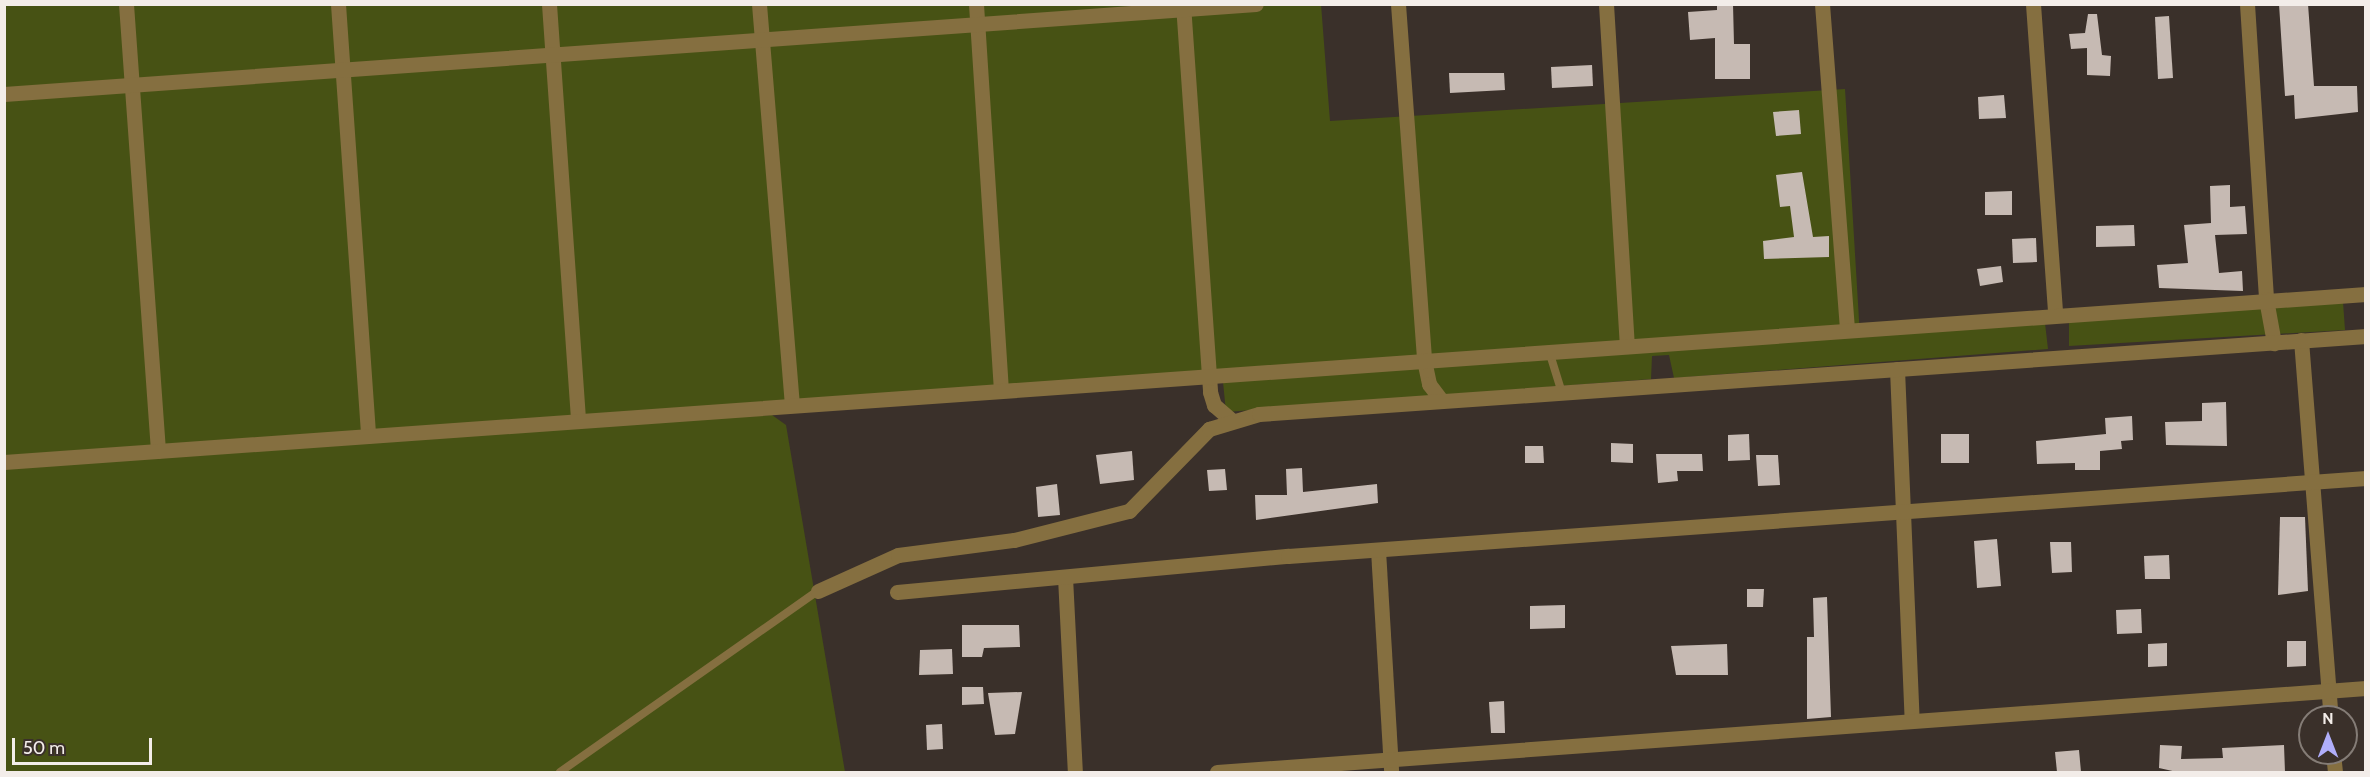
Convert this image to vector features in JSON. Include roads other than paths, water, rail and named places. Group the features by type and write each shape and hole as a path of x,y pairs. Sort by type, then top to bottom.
{"street":[{"path":"126,4 158,451"},
{"path":"338,4 368,436"},
{"path":"549,4 578,421"},
{"path":"759,4 792,405"},
{"path":"976,4 1001,390"},
{"path":"4,94 762,40 1184,7 1256,4"},
{"path":"1398,4 1424,360 1429,384 1442,401"},
{"path":"1606,4 1627,345"},
{"path":"1822,4 1847,330"},
{"path":"2033,4 2055,314"},
{"path":"2247,4 2266,299 2274,342"},
{"path":"1184,7 1214,405 1230,419"},
{"path":"4,462 2055,314 2366,294"},
{"path":"818,591 898,555 1014,540 1128,511 1209,429 1230,419 1442,401 2366,336"},
{"path":"2301,340 2330,705"},
{"path":"1897,369 1906,511 1912,721"},
{"path":"897,592 1378,550 2366,478"},
{"path":"1378,550 1390,766"},
{"path":"1065,577 1075,772"},
{"path":"1217,772 1390,766 1912,721 2366,688"}],"lane":[{"path":"1549,351 1562,393"},
{"path":"560,772 818,591"}]}
